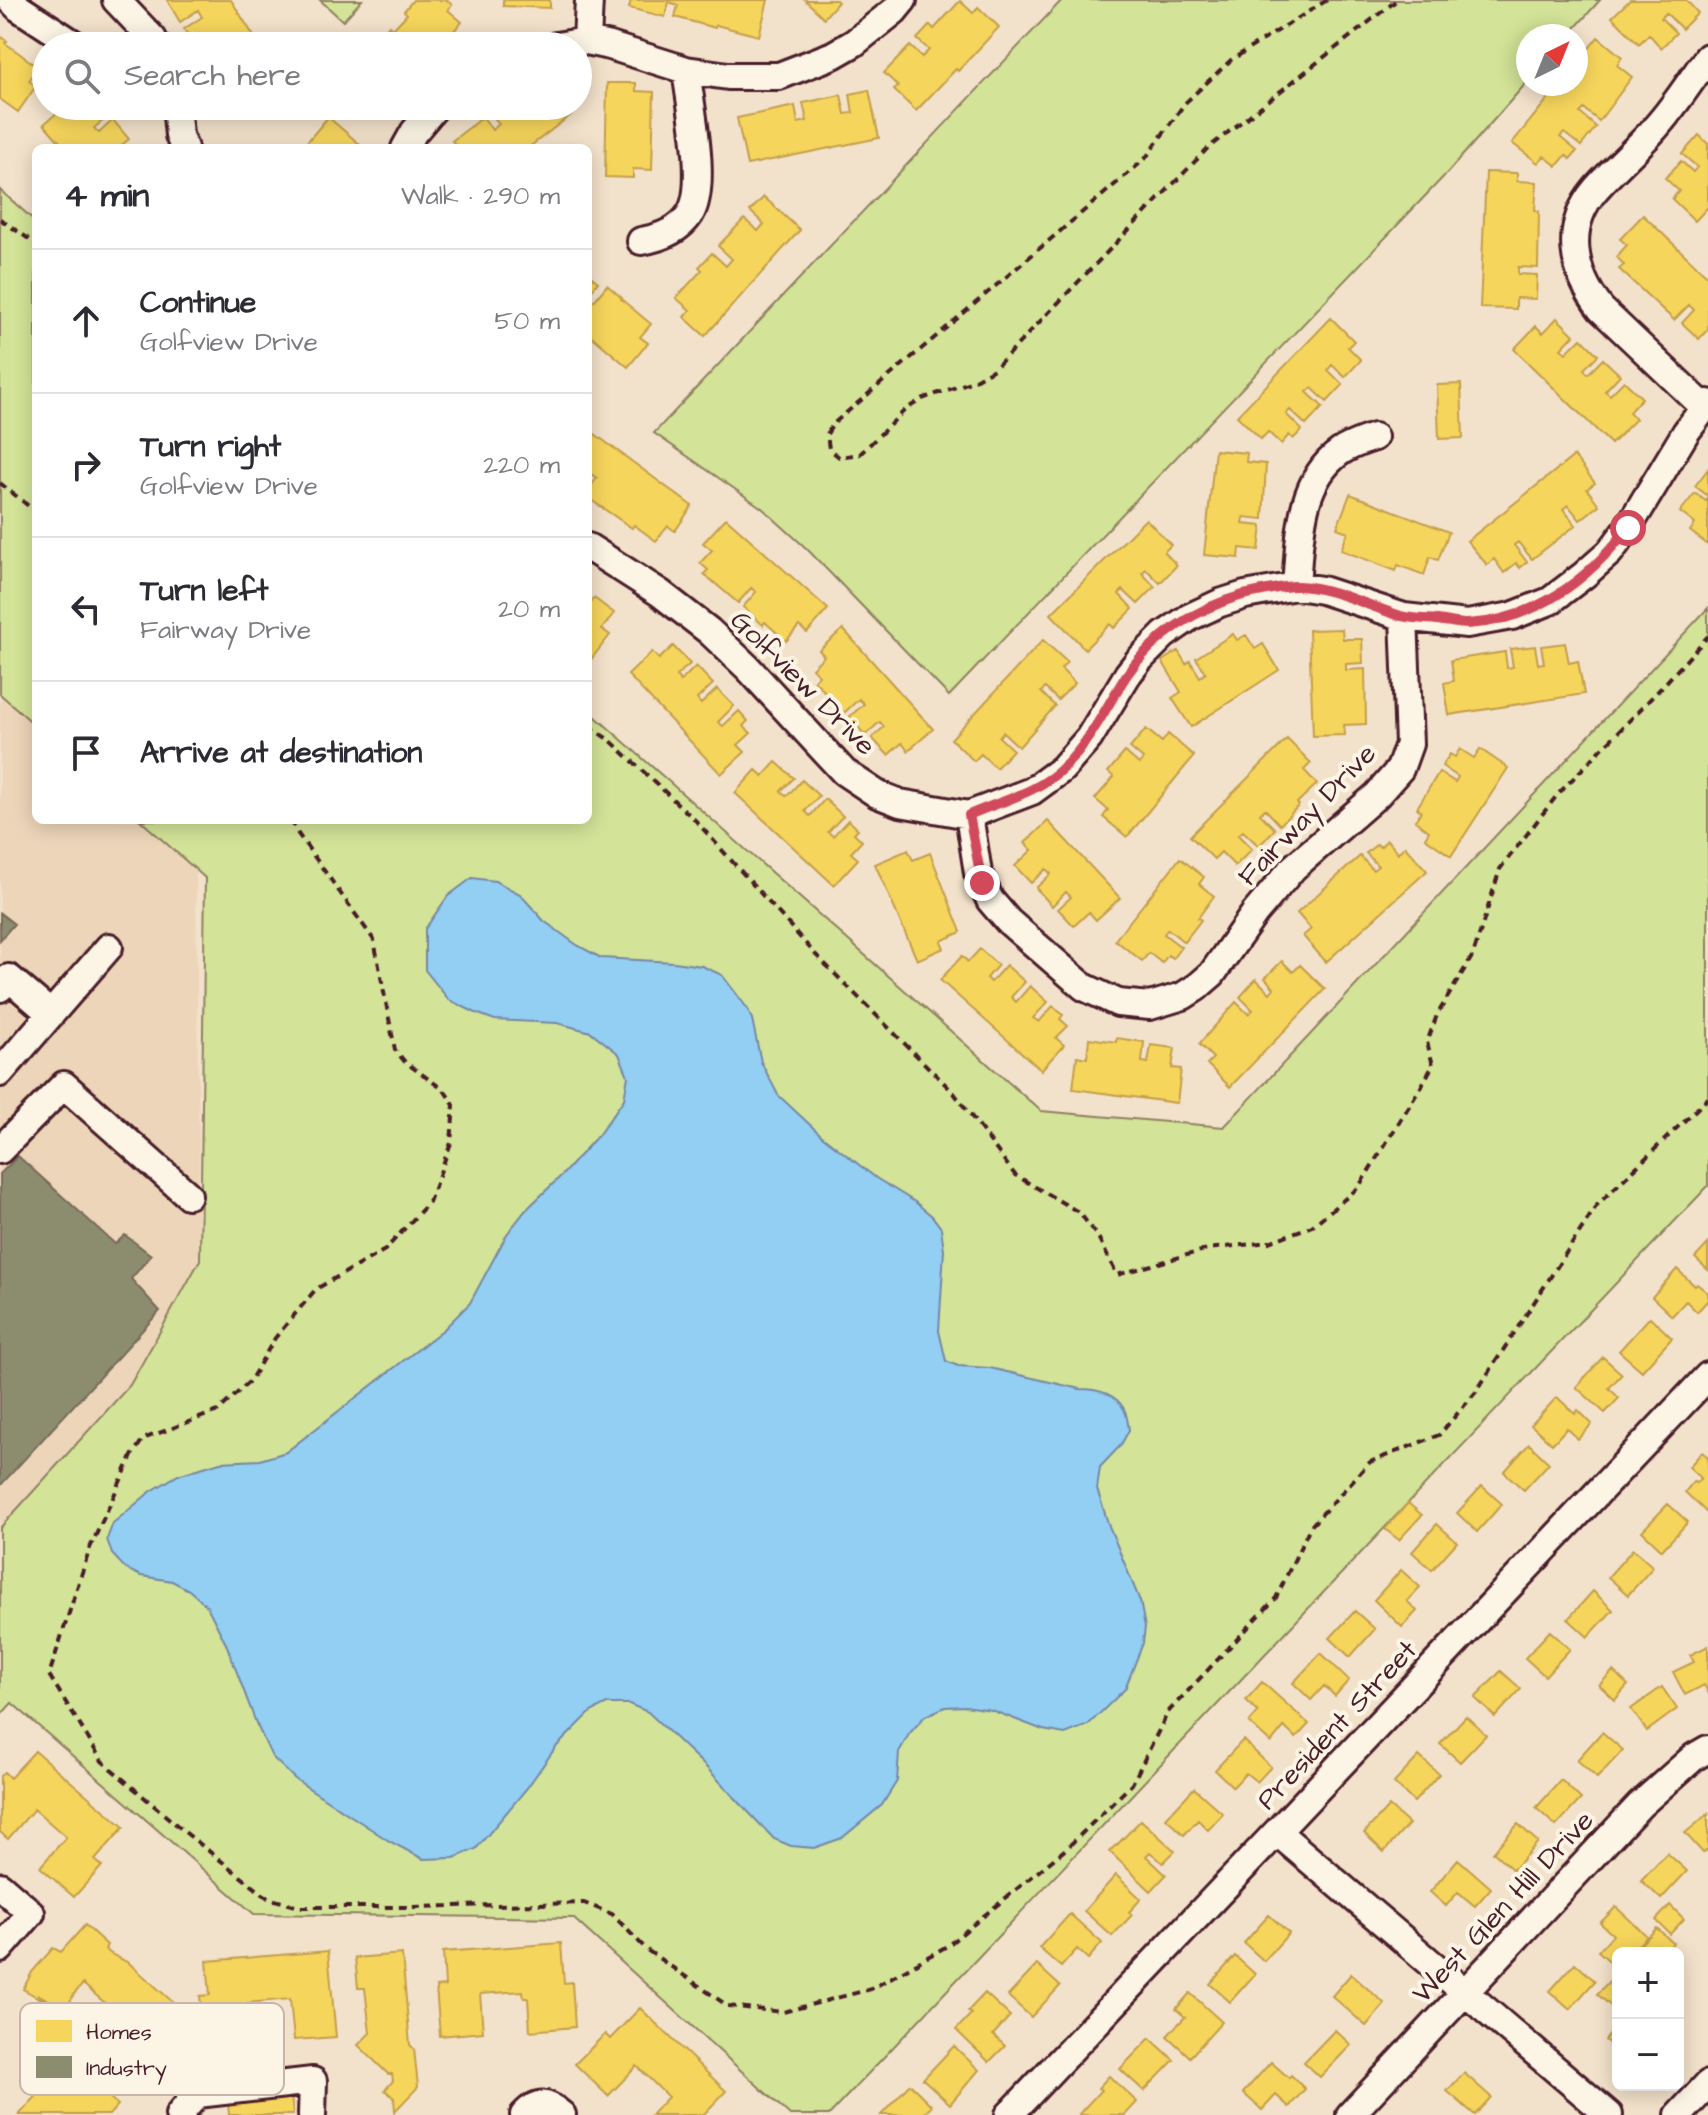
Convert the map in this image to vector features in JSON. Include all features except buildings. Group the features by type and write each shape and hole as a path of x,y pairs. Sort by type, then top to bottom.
{"street":[{"path":"11,0 56,32"},
{"path":"116,0 146,32"},
{"path":"587,32 589,0"},
{"path":"592,42 686,70 728,76 779,76 833,55 854,43 903,0"},
{"path":"969,815 1032,791 1062,769 1089,738 1139,660 1164,635 1190,617 1245,595 1296,586 1322,590 1404,617 1467,624 1512,616 1550,601 1610,552 1706,404 1618,326 1587,292 1579,274 1574,242 1582,212 1593,192 1658,126 1708,57"},
{"path":"641,241 657,238 675,229 690,214 697,194 697,164 686,70"},
{"path":"177,120 182,144"},
{"path":"407,144 424,120"},
{"path":"1296,586 1302,516 1311,487 1323,467 1341,451 1374,437"},
{"name":"Golfview Drive","path":"592,550 660,593 709,631 748,668 844,772 877,794 900,803 969,815"},
{"name":"Fairway Drive","path":"969,815 978,873 990,900 1008,921 1084,987 1118,1003 1150,1006 1183,996 1212,974 1255,913 1293,868 1377,795 1400,769 1409,744 1404,617"},
{"path":"0,1073 109,947"},
{"path":"0,988 9,978 51,1014"},
{"path":"0,1150 64,1085 188,1195"},
{"name":"President Street","path":"1009,2115 1708,1376"},
{"name":"West Glen Hill Drive","path":"1350,2115 1640,1805 1694,1757 1708,1749"},
{"path":"1277,1832 1609,2115"},
{"path":"0,1886 31,1913 0,1949"},
{"path":"284,2084 313,2081 312,2115"},
{"path":"1679,2115 1708,2084"},
{"path":"179,2115 196,2095"},
{"path":"524,2115 539,2104 550,2106 562,2115"}],"path":[{"path":"1327,0 1231,60 1185,103 1145,159 833,424 827,434 829,449 839,457 860,454 905,410 922,399 973,381 994,369 1208,148 1397,0"},
{"path":"0,219 32,241"},
{"path":"0,483 32,509"},
{"path":"293,824 374,940 395,1050 405,1062 444,1090 454,1105 451,1143 429,1202 385,1250 316,1289 275,1338 250,1381 218,1411 143,1439 132,1456 90,1548 49,1675 102,1761 268,1898 299,1907 584,1903 612,1914 647,1950 728,2006 783,2012 871,1989 947,1946 1067,1848 1132,1784 1168,1712 1276,1598 1310,1527 1370,1462 1439,1435 1476,1392 1597,1205 1708,1098"}],"shaded area":[{"path":"0,694 32,722 32,824 144,824 196,870 200,1260 130,1385 0,1528"}],"green space":[{"path":"320,0 362,0 343,21"},
{"path":"1062,0 1600,0 1579,24 1516,24 1516,95 1448,172 949,696 807,549 762,508 654,433"},
{"path":"0,190 32,218 32,722 0,694"},
{"path":"1708,608 1708,1186 829,2115 790,2115 573,1918 254,1914 12,1703 0,1716 0,1528 130,1385 200,1260 205,878 144,824 592,824 592,714 1041,1111 1224,1127"}],"water":[{"path":"472,878 495,881 520,894 544,921 601,958 674,962 702,966 722,975 747,1008 761,1062 778,1095 822,1136 876,1178 915,1202 941,1228 944,1250 939,1331 946,1361 958,1366 990,1368 1099,1391 1120,1404 1129,1430 1121,1445 1100,1467 1097,1489 1140,1601 1145,1627 1143,1643 1125,1689 1088,1725 1065,1734 1043,1730 991,1710 945,1707 925,1716 909,1734 899,1752 897,1781 882,1805 842,1838 814,1848 791,1846 774,1839 705,1766 648,1712 629,1704 607,1704 591,1712 556,1747 527,1788 476,1849 454,1858 423,1859 389,1841 295,1779 272,1757 227,1646 207,1606 189,1590 172,1581 141,1576 126,1569 112,1554 107,1539 113,1523 150,1492 178,1475 220,1462 260,1460 286,1452 444,1329 470,1303 507,1234 525,1211 599,1134 624,1099 628,1076 619,1054 591,1032 557,1023 495,1020 476,1013 449,1000 425,970 425,929 448,896"}],"route":[{"path":"982,883 969,815 1032,791 1062,769 1089,738 1139,660 1164,635 1199,612 1245,595 1296,586 1322,590 1404,617 1467,624 1512,616 1550,601 1574,583 1610,552 1628,528"}]}
